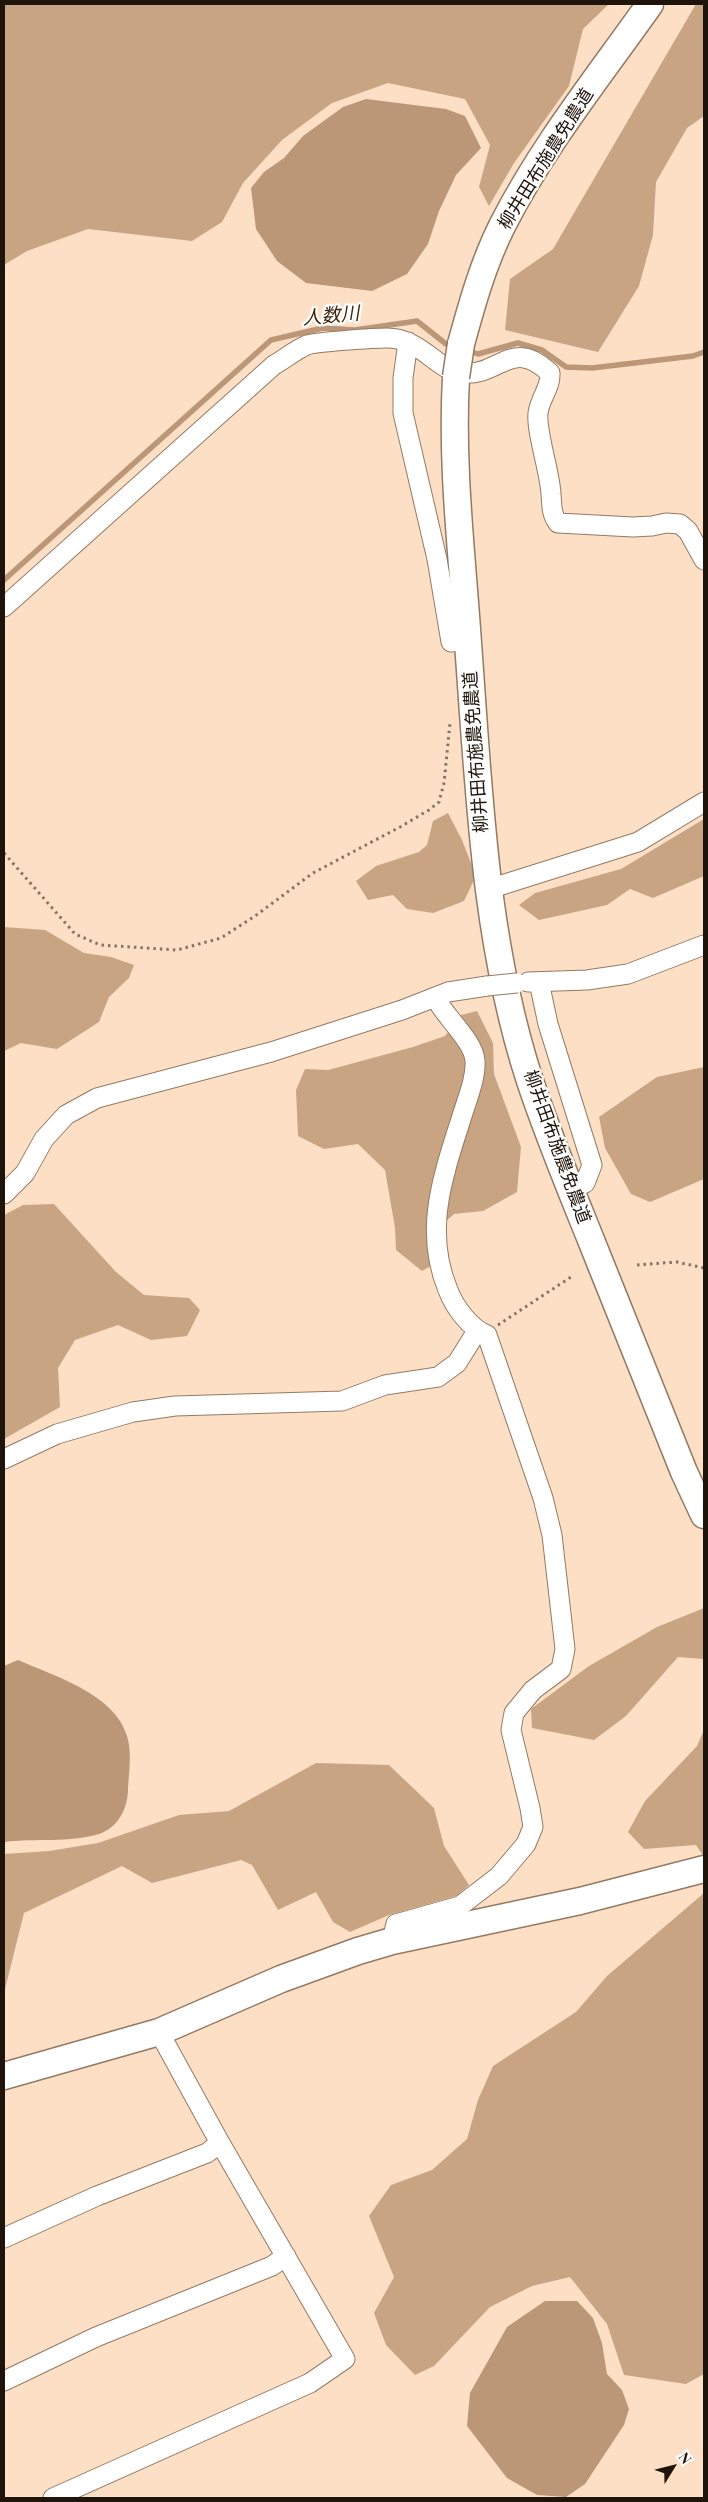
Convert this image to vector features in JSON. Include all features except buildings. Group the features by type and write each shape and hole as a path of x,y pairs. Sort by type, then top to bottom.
{"street":[{"name":"柳井田布施農免農道","path":"650,4 546,152 502,226 477,287 461,344 456,377 454,424 480,820 489,889 509,1001 530,1080 571,1189 684,1472 704,1515"},
{"path":"4,607 274,365 308,344 389,338 408,342 423,350 446,367 462,373 476,371 509,359 524,357 537,361 550,373 551,381 540,400 538,416 548,469 553,516 558,523 633,527 666,523 680,524 688,531 704,560"},
{"path":"408,342 403,378 403,413 437,559 451,642 468,640"},
{"path":"489,889 638,842 704,802"},
{"path":"4,1194 25,1173 44,1139 66,1115 97,1098 270,1052 402,1010 435,996 486,986 587,980 628,974 704,946"},
{"path":"540,982 548,1024 592,1165 585,1183 571,1189"},
{"path":"392,1941 396,1924 460,1906 499,1876 526,1844 532,1827 530,1808 511,1730 512,1722 514,1713 533,1690 561,1669 565,1649 552,1535 543,1498 482,1333 452,1301 440,1272 435,1242 436,1210 449,1155 473,1081 475,1060 470,1046 440,1007 435,996"},
{"path":"4,1458 57,1434 133,1412 175,1406 342,1401 385,1385 438,1377 457,1363 482,1333"},
{"path":"4,2076 159,2032 281,1979 358,1951 392,1941 580,1901 704,1869"},
{"path":"53,2498 310,2384 345,2359 220,2143 159,2032"},
{"path":"4,2238 97,2196 207,2153 220,2143"},
{"path":"4,2381 96,2337 272,2266 286,2256"}],"path":[{"path":"4,853 75,934 100,945 177,950 221,938 255,916 313,872 400,827 439,802 444,783 451,714"},
{"path":"637,1265 677,1262 704,1268"},
{"path":"482,1333 574,1275"}],"shaded area":[{"path":"4,4 609,4 583,29 569,86 514,163 489,206 479,187 490,145 465,99 388,83 332,103 282,140 243,183 222,222 192,241 88,229 27,251 4,265"},
{"path":"696,4 704,4 704,116 687,128 656,182 653,235 639,286 598,352 505,330 510,279 553,249"},
{"path":"366,99 446,109 465,116 481,148 456,175 439,211 428,244 407,274 372,291 306,283 277,261 256,229 251,188 264,172 284,158 303,136 343,107"},
{"path":"448,813 462,840 476,876 464,901 433,913 407,909 393,895 368,900 356,881 376,866 419,852 427,845 433,821"},
{"path":"704,819 704,876 653,898 630,889 607,905 539,920 519,905 535,893 621,869"},
{"path":"4,927 45,930 84,953 111,957 134,965 129,978 109,997 99,1022 57,1049 21,1043 4,1051"},
{"path":"477,1011 493,1043 494,1074 521,1147 517,1192 483,1211 454,1214 431,1234 431,1266 422,1271 396,1250 395,1228 385,1170 358,1144 324,1149 298,1136 296,1090 305,1069 328,1070 413,1047 445,1036 461,1015"},
{"path":"704,1067 704,1179 650,1202 631,1194 605,1148 599,1117 657,1077"},
{"path":"54,1204 116,1272 144,1295 189,1298 200,1310 187,1336 151,1340 118,1325 75,1340 58,1368 60,1407 4,1439 4,1215 23,1205"},
{"path":"704,1608 704,1659 678,1657 626,1716 594,1740 532,1728 531,1709 589,1666 657,1627"},
{"path":"18,1660 82,1688 110,1709 120,1721 127,1736 129,1749 128,1796 121,1816 106,1831 88,1837 4,1842 4,1666"},
{"path":"704,1730 704,1857 696,1845 644,1849 628,1832 645,1801 697,1746"},
{"path":"316,1763 389,1765 434,1808 444,1846 469,1885 456,1896 389,1915 350,1932 333,1922 316,1892 278,1910 252,1865 241,1860 152,1883 122,1866 24,1913 4,1993 4,1854 49,1851 98,1843 179,1815 229,1811"},
{"path":"704,1893 704,2374 686,2384 624,2375 607,2324 570,2277 532,2286 490,2307 434,2366 415,2375 386,2345 374,2313 394,2277 369,2216 391,2185 432,2170 467,2139 478,2100 493,2066 576,2012 607,1976"},
{"path":"545,2301 577,2301 593,2318 602,2343 607,2374 622,2390 629,2409 624,2425 585,2484 566,2497 537,2495 507,2478 467,2426 470,2393 507,2327"}],"waterway":[{"name":"人数川","path":"4,580 271,340 323,328 355,330 417,321 446,344 455,347"},
{"name":"人数川","path":"466,350 478,354 518,343 542,350 566,367 592,368 693,356 704,352"}]}
